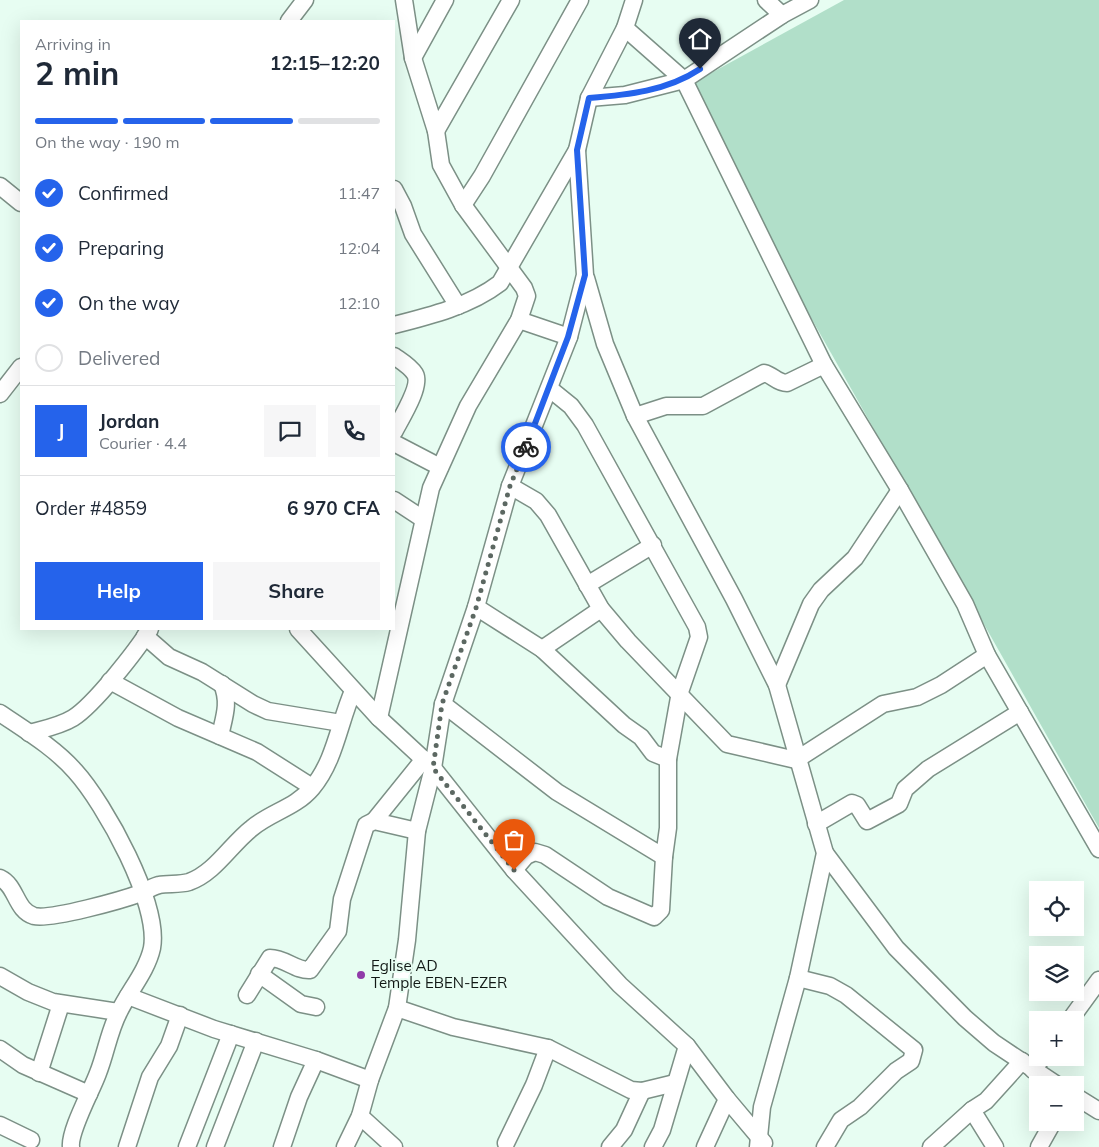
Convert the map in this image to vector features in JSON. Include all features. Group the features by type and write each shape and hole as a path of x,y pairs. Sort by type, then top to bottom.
{"street":[{"path":"290,20 305,0"},
{"path":"379,718 431,488 468,406 519,320 527,296 524,288 507,268 462,205 441,165 436,130 413,58 404,0"},
{"path":"413,58 445,0"},
{"path":"436,130 511,0"},
{"path":"462,205 482,176 580,0"},
{"path":"634,0 625,28 589,98 577,150 585,275 605,344 635,416 734,599 777,685 796,760 825,853 896,948 965,1018 994,1043 1029,1061"},
{"path":"766,0 782,15"},
{"path":"589,98 639,92 684,80 782,15 810,0"},
{"path":"625,28 684,80 824,365 900,490 965,604 987,655 1099,849"},
{"path":"395,325 458,306 490,291 500,283 577,150"},
{"path":"0,186 20,202"},
{"path":"395,192 403,206 413,234 458,306"},
{"path":"344,1147 360,1116 370,1080 397,1008 407,940 417,831 428,764 442,704 476,608 510,486 550,389 568,337 585,275"},
{"path":"519,320 568,337"},
{"path":"395,357 413,372 417,380 415,389 395,430"},
{"path":"635,416 666,406 698,408 764,373 770,374 780,383 787,383 824,365"},
{"path":"3,384 20,368"},
{"path":"514,870 530,852 545,855 601,893 624,905 654,917 660,910 668,828 668,759 680,692 699,637 698,627 585,425 571,406 550,389"},
{"path":"395,444 440,467"},
{"path":"510,486 536,501 548,515 586,586 602,609 628,641 680,692 698,716 727,744 796,760 883,704 917,697 941,685 987,655"},
{"path":"777,685 811,604 821,590 855,558 900,490"},
{"path":"395,501 423,519"},
{"path":"586,586 654,546"},
{"path":"476,608 542,649 624,725 641,737 654,753 668,759"},
{"path":"542,649 602,609"},
{"path":"299,630 379,718 428,764 514,870 620,985 687,1046 762,1144"},
{"path":"29,733 63,723 76,716 110,680 147,633 169,656 202,672 268,711 341,723"},
{"path":"110,680 178,718 257,752 273,764 312,787"},
{"path":"220,736 228,697 222,684"},
{"path":"0,878 11,886 22,909 36,916 58,914 142,893 160,885 188,882 200,876 252,828 300,801 312,787 331,754 353,691"},
{"path":"442,704 557,792 664,857"},
{"path":"816,824 852,803 857,805 867,821 890,811 899,804 905,789 928,769 1020,712"},
{"path":"0,713 29,733 74,769 92,792 114,830 138,879 154,929 149,959 118,1012 71,1142 71,1147"},
{"path":"246,995 270,958 278,958 306,971 310,970 319,960 338,931 342,899 366,825 374,821 428,764"},
{"path":"374,821 417,831"},
{"path":"762,1144 762,1107 798,978 825,853"},
{"path":"259,974 301,1004 316,1007"},
{"path":"0,976 28,992 62,1004 118,1012"},
{"path":"798,978 830,986 846,995 914,1050 911,1061 896,1071 860,1107 840,1120 825,1147"},
{"path":"1077,1011 1099,980"},
{"path":"128,996 231,1034 316,1060 370,1080"},
{"path":"39,1073 62,1004"},
{"path":"397,1008 453,1027 560,1052 622,1088 642,1091 675,1082"},
{"path":"127,1147 150,1077 169,1046 180,1015"},
{"path":"187,1147 231,1034"},
{"path":"215,1147 256,1041"},
{"path":"653,1147 662,1130 687,1046"},
{"path":"506,1143 534,1086 548,1048"},
{"path":"0,1049 39,1073 89,1094"},
{"path":"282,1147 299,1097 316,1060"},
{"path":"931,1147 972,1110 986,1101 1029,1065"},
{"path":"1035,1066 1047,1076"},
{"path":"610,1147 624,1130 642,1091"},
{"path":"705,1147 727,1099"},
{"path":"1084,1102 1099,1111"},
{"path":"972,1110 995,1147"},
{"path":"360,1116 394,1147"},
{"path":"1,1128 31,1140"},
{"path":"1039,1147 1048,1131"}],"green space":[{"path":"844,0 1099,0 1099,828 682,89"}],"way so far":[{"path":"514,870 433,768 442,704 476,608 510,486 526,447"}],"place":[{"name":"Eglise AD Temple EBEN-EZER","path":"361,975"}],"route":[{"path":"526,447 550,389 568,337 585,275 577,150 589,98 639,92 684,80 700,69"}]}
